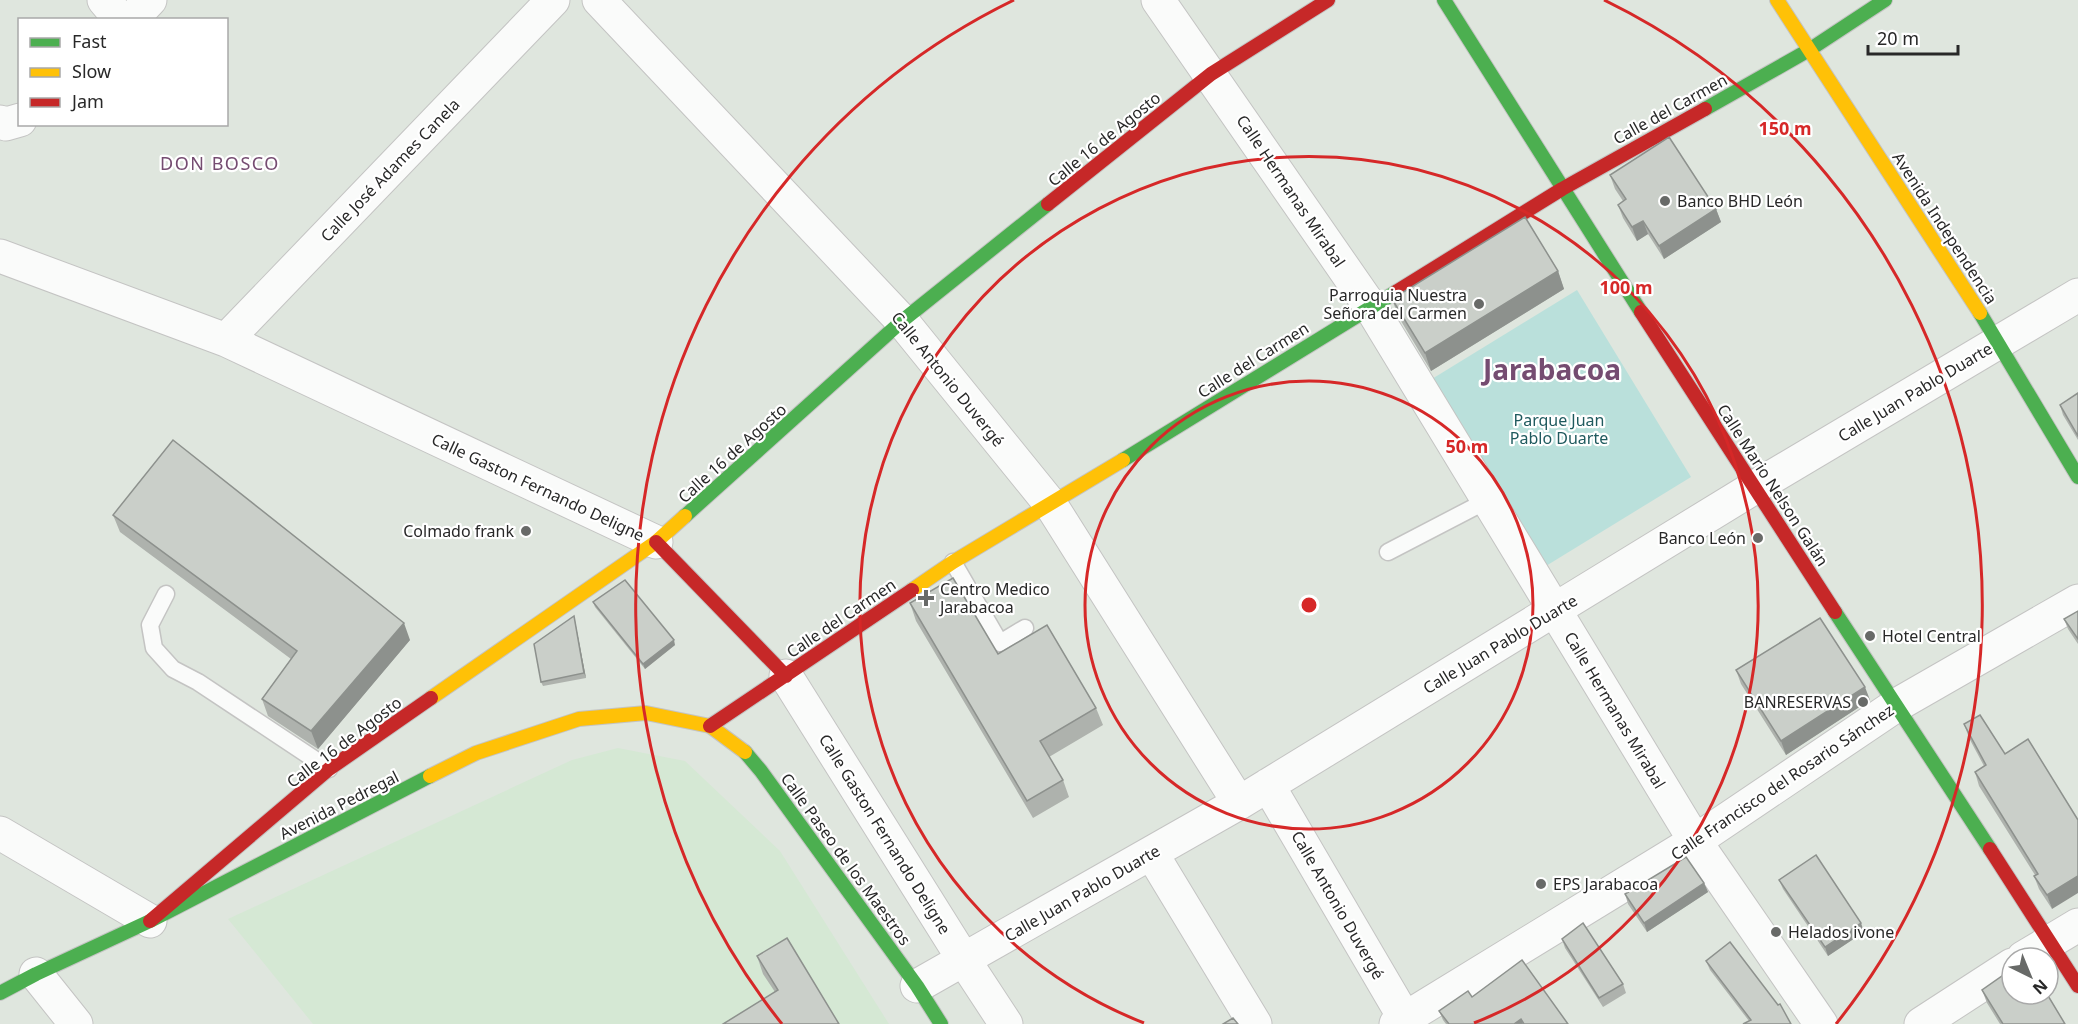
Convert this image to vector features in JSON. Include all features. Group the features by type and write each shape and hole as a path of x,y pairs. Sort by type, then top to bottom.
{"street":[{"path":"104,0 119,18"},
{"path":"133,18 150,0"},
{"name":"Calle José Adames Canela","path":"226,340 553,0"},
{"name":"Calle Antonio Duvergé","path":"599,0 902,321 1051,505 1239,803"},
{"name":"Calle Hermanas Mirabal","path":"1158,0 1370,306 1695,841 1821,1024"},
{"name":"Calle 16 de Agosto","path":"150,921 329,769 656,542 902,321 1211,74 1328,0"},
{"name":"Calle Mario Nelson Galán","path":"1444,0 1562,189 1895,706 2064,933 2078,986"},
{"name":"Avenida Independencia","path":"1778,0 2000,342 2078,477"},
{"name":"Calle del Carmen","path":"710,726 953,562 1051,505 1562,189 1809,50 1885,0"},
{"path":"0,122 6,124 18,121"},
{"name":"Calle Gaston Fernando Deligne","path":"0,256 226,340 656,542 786,676 1006,1024"},
{"name":"Calle Juan Pablo Duarte","path":"917,986 1239,803 1755,487 2078,295"},
{"name":"Calle Francisco del Rosario Sánchez","path":"1403,1022 1695,841 1895,706 2078,601"},
{"name":"Avenida Pedregal","path":"0,993 150,921 476,753 579,719 646,712 710,726"},
{"name":"Calle Paseo de los Maestros","path":"710,726 740,747 761,771 917,986 941,1024"},
{"name":"Calle Antonio Duvergé","path":"1268,785 1403,1022"},
{"path":"0,833 150,921"},
{"path":"1152,854 1255,1024"},
{"path":"2043,946 2064,933"},
{"path":"1921,1024 2000,973"},
{"path":"36,974 76,1024"}],"lane":[{"path":"1388,552 1488,500"},
{"path":"953,562 1000,643 1025,628"},
{"path":"166,594 150,625 154,648 173,669 198,682 329,769"}],"shaded area":[{"path":"618,748 685,761 780,851 889,1024 313,1024 228,919 572,760"}],"green space":[{"name":"Parque Juan Pablo Duarte","path":"1577,290 1691,477 1541,569 1427,382"}],"building":[{"name":"Banco BHD León","path":"1669,137 1716,209 1659,246 1643,221 1632,227 1618,205 1626,199 1610,175"},
{"name":"Parroquia Nuestra Señora del Carmen","path":"1525,217 1558,271 1425,353 1392,299"},
{"path":"2078,393 2078,436 2060,405"},
{"path":"173,440 404,623 311,731 262,699 297,651 113,515"},
{"path":"953,578 998,654 1047,625 1096,708 1040,741 1063,780 1027,801 910,603"},
{"path":"625,580 674,640 643,664 593,602"},
{"path":"2078,611 2078,639 2064,619"},
{"path":"574,616 584,673 541,682 534,644"},
{"path":"1820,618 1865,687 1781,741 1736,670"},
{"path":"1980,715 2005,754 2028,739 2078,820 2078,876 2047,895 2034,876 2038,874 1975,772 1986,765 1964,724"},
{"path":"1816,855 1861,923 1825,947 1779,880"},
{"path":"1686,857 1704,883 1644,923 1625,894"},
{"path":"1583,923 1623,984 1599,998 1562,939"},
{"path":"787,938 839,1024 723,1024 778,990 757,956"},
{"path":"1730,942 1778,1005 1780,1004 1791,1024 1743,1024 1751,1020 1706,961"},
{"path":"1522,960 1568,1024 1524,1024 1521,1019 1514,1024 1449,1024 1439,1011 1468,991 1472,997"},
{"path":"2000,977 2000,1006 2054,1006 2065,1024 2003,1024 1982,990"},
{"path":"1233,1018 1238,1024 1223,1024"}],"traffic: fast":[{"path":"1444,0 1641,312"},
{"path":"1705,109 1809,50 1885,0"},
{"path":"685,516 902,321 1048,204"},
{"path":"1123,460 1396,292"},
{"path":"1980,313 2078,477"},
{"path":"1835,612 1990,849"},
{"path":"745,752 917,986 941,1024"},
{"path":"0,993 150,921 430,776"}],"traffic: slow":[{"path":"1777,0 1980,313"},
{"path":"912,590 953,562 1123,460"},
{"path":"431,698 656,542 685,516"},
{"path":"430,776 476,753 579,719 646,713 710,726 745,752"}],"traffic: jam":[{"path":"1048,204 1211,74 1328,0"},
{"path":"1396,292 1562,189 1705,109"},
{"path":"1641,312 1835,612"},
{"path":"656,542 786,676"},
{"path":"710,726 912,590"},
{"path":"150,921 329,769 431,698"},
{"path":"1990,849 2078,986"}],"place":[{"name":"Banco BHD León","path":"1665,201"},
{"name":"Parroquia Nuestra Señora del Carmen","path":"1479,304"},
{"name":"Colmado frank","path":"526,531"},
{"name":"Banco León","path":"1758,538"},
{"name":"Centro Medico Jarabacoa","path":"926,598"},
{"name":"Hotel Central","path":"1870,636"},
{"name":"BANRESERVAS","path":"1863,702"},
{"name":"EPS Jarabacoa","path":"1541,884"},
{"name":"Helados ivone","path":"1776,932"}],"district":[{"name":"DON BOSCO","path":"220,164"},
{"name":"Jarabacoa","path":"1552,370"}]}
